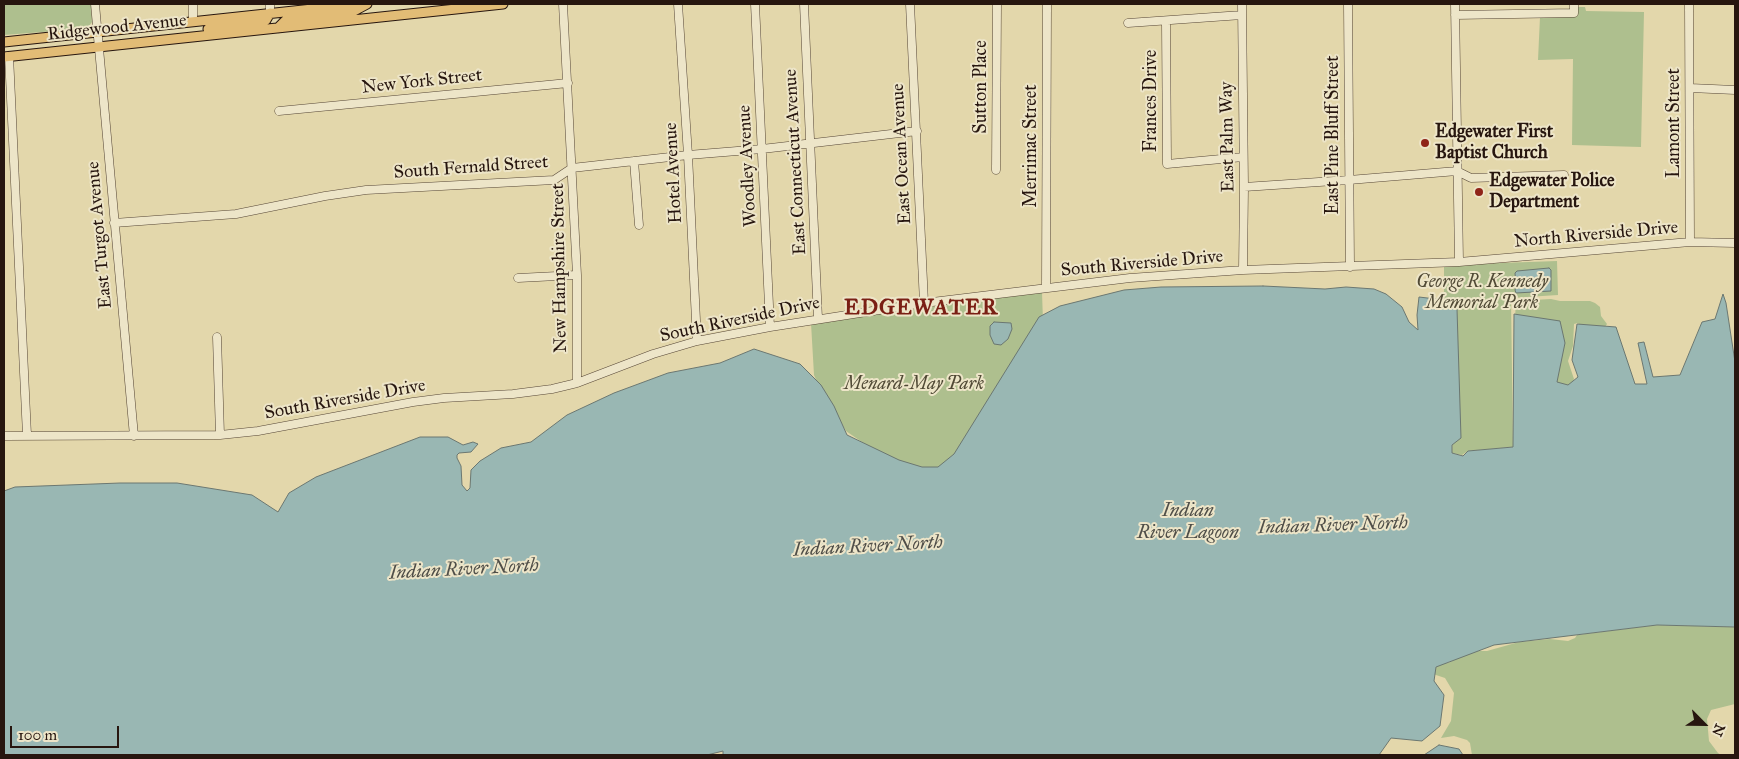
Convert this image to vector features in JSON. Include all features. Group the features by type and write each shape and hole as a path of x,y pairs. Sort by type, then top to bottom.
{"main road":[{"name":"Ridgewood Avenue","path":"4,42 193,22 270,8 359,4"},
{"path":"278,28 284,21 292,18 354,11 367,4"},
{"path":"448,10 457,4"},
{"name":"Ridgewood Avenue","path":"6,56 503,4"},
{"path":"187,37 205,29 259,23 266,20 270,8"}],"street":[{"name":"East Turgot Avenue","path":"96,4 98,46 134,436"},
{"path":"193,4 193,22"},
{"name":"New Hampshire Street","path":"563,4 577,275 577,383"},
{"name":"Hotel Avenue","path":"678,4 697,341"},
{"name":"Woodley Avenue","path":"755,4 770,327"},
{"name":"East Connecticut Avenue","path":"804,4 818,319"},
{"name":"East Ocean Avenue","path":"910,4 924,303"},
{"name":"Sutton Place","path":"996,170 997,4"},
{"name":"Merrimac Street","path":"1046,288 1047,4"},
{"name":"East Palm Way","path":"1242,4 1243,270"},
{"name":"East Pine Bluff Street","path":"1348,4 1350,266"},
{"path":"1455,4 1459,262"},
{"path":"1455,15 1574,13 1574,4"},
{"name":"Lamont Street","path":"1689,4 1690,242"},
{"path":"1128,23 1166,22 1242,15"},
{"name":"Frances Drive","path":"1166,22 1167,164 1243,157"},
{"path":"6,56 27,435"},
{"name":"New York Street","path":"279,111 568,83"},
{"path":"1690,88 1735,90"},
{"name":"South Fernald Street","path":"114,222 236,214 324,196 366,190 554,180 572,168 917,131"},
{"path":"634,161 639,225"},
{"path":"1244,187 1457,171 1471,178 1564,175"},
{"name":"North Riverside Drive","path":"1459,262 1690,242 1735,242"},
{"name":"South Riverside Drive","path":"4,436 220,435 258,431 413,402 552,389 577,383 653,354 697,341 770,327 924,303 1130,278 1243,270 1459,262"},
{"path":"518,278 577,275"},
{"path":"216,337 220,435"}],"green space":[{"path":"4,4 91,4 92,22 89,26 80,29 4,35"},
{"path":"1578,7 1585,7 1586,11 1644,12 1641,147 1572,145 1573,59 1538,60 1540,17 1575,17 1578,13"},
{"name":"George R. Kennedy Memorial Park","path":"1557,261 1558,295 1511,298 1513,447 1468,451 1462,455 1452,453 1457,309 1444,300 1444,265"},
{"name":"Menard-May Park","path":"1042,292 1043,322 984,470 902,470 846,431 821,391 814,375 811,323"},
{"path":"1551,299 1560,301 1590,301 1595,303 1600,307 1601,316 1607,324 1605,327 1581,328 1578,323 1574,324 1573,346 1568,361 1574,379 1572,385 1559,388 1515,318 1516,301"},
{"path":"1657,625 1735,627 1735,704 1711,710 1707,719 1709,741 1721,755 1472,755 1470,743 1467,740 1454,736 1441,738 1451,721 1454,693 1445,678 1433,674 1438,663 1448,663 1474,651 1487,651 1519,642 1550,639 1568,641 1577,635"}],"water":[{"path":"1549,268 1551,270 1551,291 1516,293 1515,273 1517,271"},
{"name":"Indian River Lagoon","path":"1263,286 1374,289 1386,294 1402,307 1409,322 1418,330 1419,297 1444,300 1457,309 1461,438 1452,445 1452,453 1463,456 1468,451 1513,447 1514,314 1560,321 1565,343 1557,382 1568,385 1578,377 1572,360 1577,324 1616,327 1635,384 1647,384 1638,343 1644,342 1653,377 1680,375 1702,322 1715,319 1723,294 1735,362 1735,627 1657,625 1494,645 1436,667 1434,681 1444,695 1440,726 1422,741 1391,738 1379,755 723,755 723,751 707,755 4,755 4,491 15,487 177,483 252,495 278,512 289,493 316,477 420,437 448,437 463,445 473,442 478,444 471,452 459,453 457,455 461,466 462,485 467,491 470,488 471,470 480,461 501,448 531,442 567,415 614,393 668,373 720,363 754,349 800,364 821,385 834,406 847,435 899,460 922,467 938,467 954,454 1039,317 1060,306 1124,290 1161,287"},
{"path":"994,322 1011,323 1012,329 1008,339 1001,345 994,344 990,335 990,326"},
{"path":"1439,745 1459,749 1463,755 1424,755"}],"place":[{"name":"Edgewater First Baptist Church","path":"1425,143"},
{"name":"Edgewater Police Department","path":"1479,192"}],"district":[{"name":"EDGEWATER","path":"921,309"}],"water label":[{"name":"Indian River North","path":"1333,526"},
{"name":"Indian River North","path":"868,547"},
{"name":"Indian River North","path":"464,570"}]}
